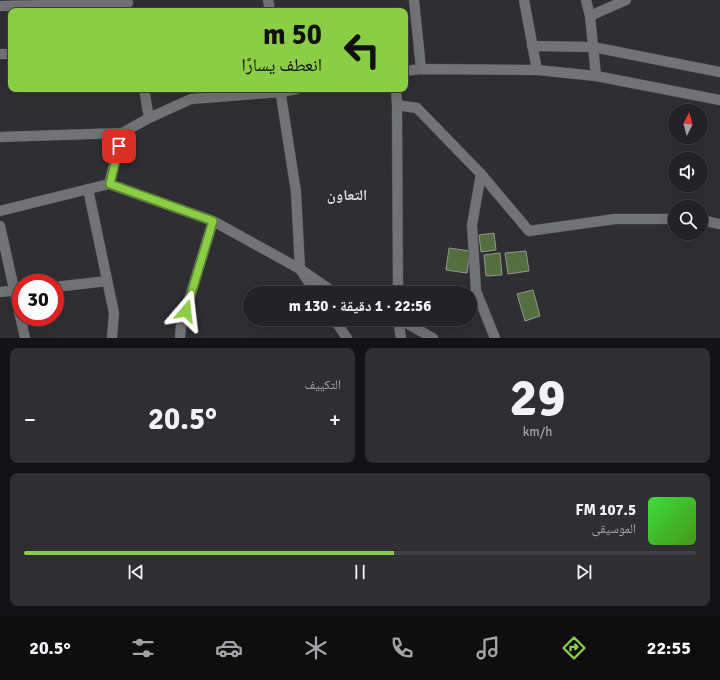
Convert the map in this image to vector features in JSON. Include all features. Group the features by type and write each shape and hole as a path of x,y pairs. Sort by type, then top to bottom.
{"street":[{"path":"414,0 421,69"},
{"path":"524,0 537,70"},
{"path":"586,0 590,16 596,76"},
{"path":"590,16 626,0"},
{"path":"0,6 128,5"},
{"path":"532,46 593,47 720,72"},
{"path":"408,71 421,69 537,70 596,76 720,100"},
{"path":"145,92 149,118"},
{"path":"0,137 122,133 149,118 191,99 261,92"},
{"path":"281,92 296,192 300,269 311,286"},
{"path":"396,92 398,286"},
{"path":"397,105 417,108 481,174 529,231 616,219 668,219"},
{"path":"110,184 122,133"},
{"path":"481,174 472,225 476,291 495,338"},
{"path":"0,211 110,184 213,221 300,269 325,286"},
{"path":"88,190 114,313 112,338"},
{"path":"180,338 181,326 213,221"},
{"path":"708,221 720,224"},
{"path":"0,226 14,274"},
{"path":"64,286 107,281"},
{"path":"0,292 12,291"},
{"path":"23,326 25,338"},
{"path":"339,326 347,338"},
{"path":"400,326 401,338"},
{"path":"412,326 433,338"}],"building":[{"path":"494,233 496,250 481,252 479,235"},
{"path":"449,248 470,251 467,273 446,270"},
{"path":"526,251 529,271 508,274 505,253"},
{"path":"500,253 502,275 486,276 484,255"},
{"path":"533,290 540,316 525,321 517,294"}],"district":[{"name":"التعاون","path":"347,195"}],"route":[{"path":"119,146 110,184 213,221 186,311"}]}
